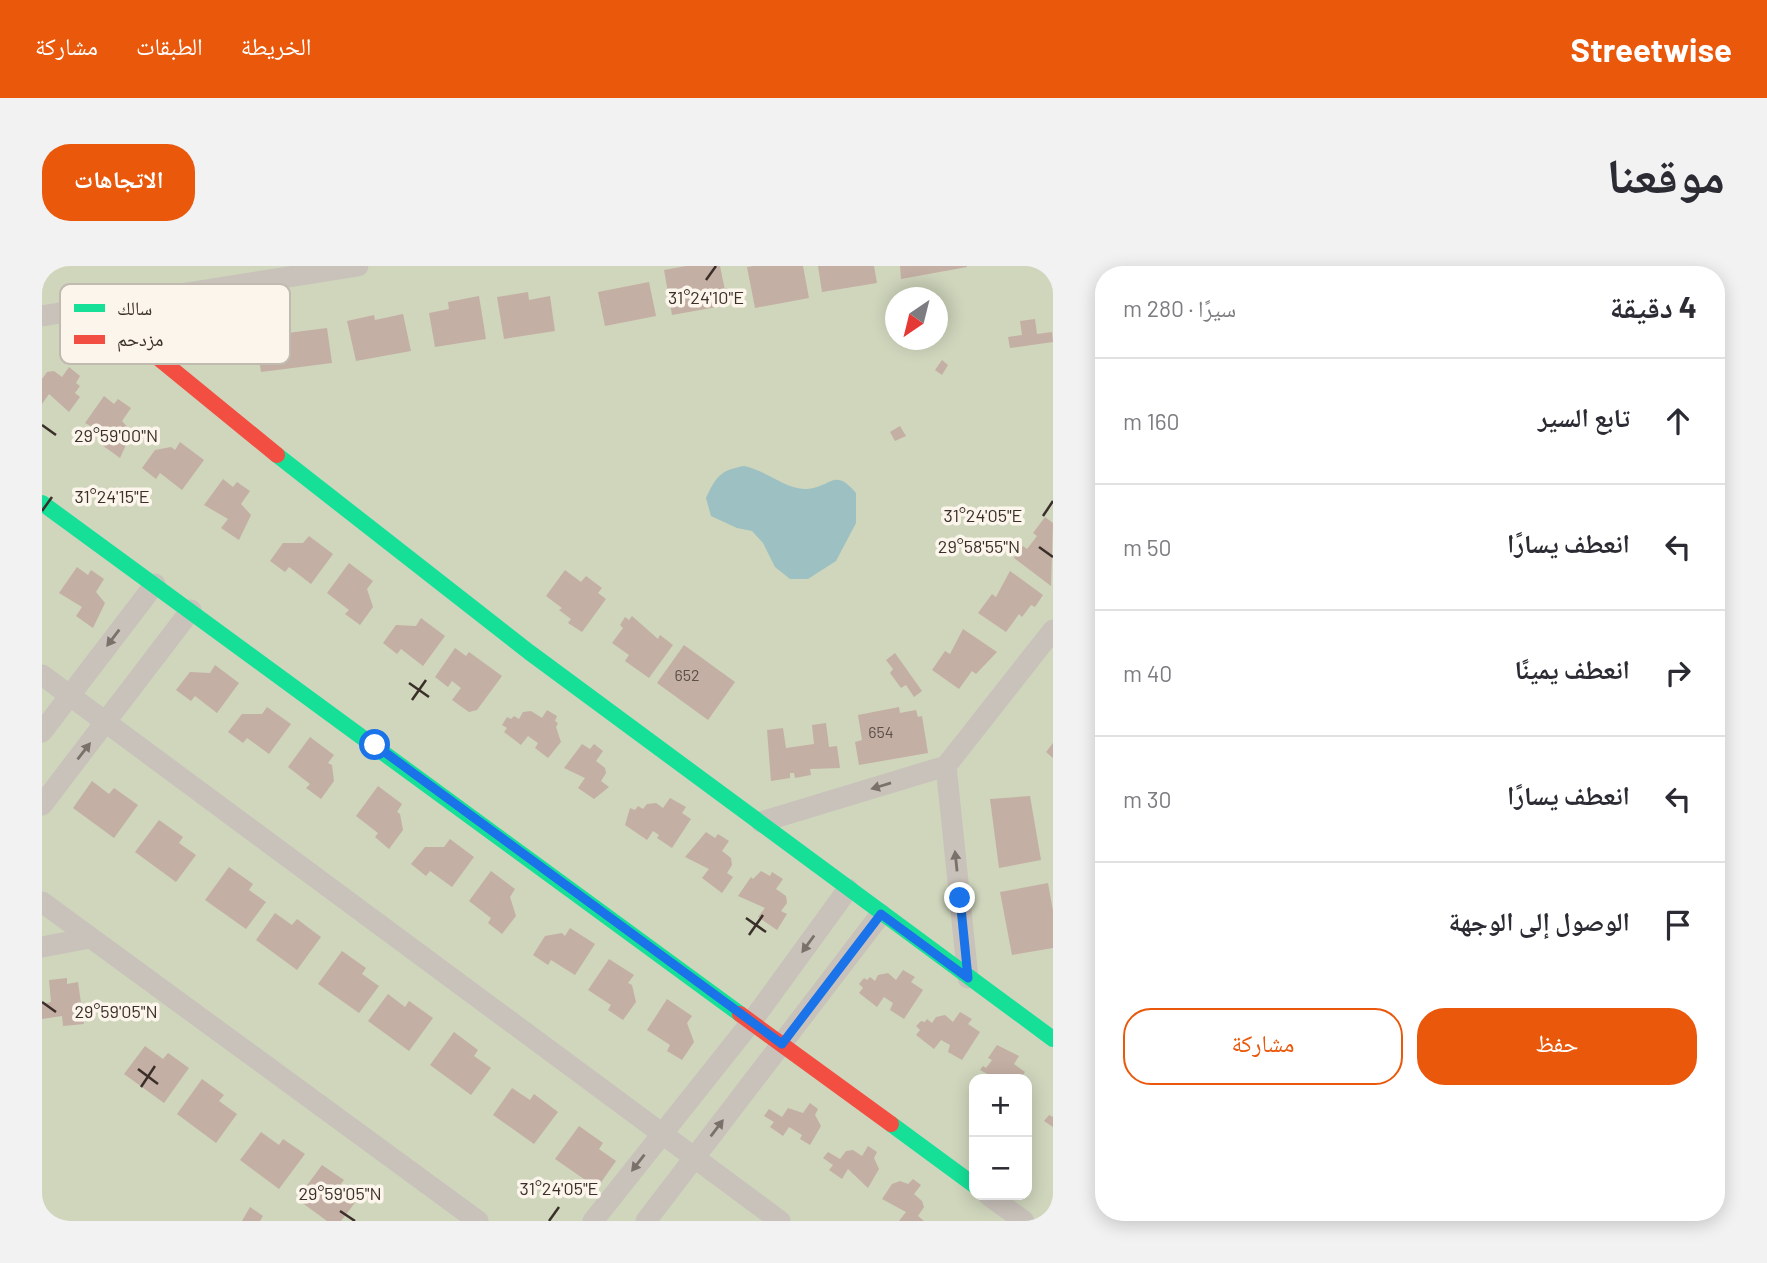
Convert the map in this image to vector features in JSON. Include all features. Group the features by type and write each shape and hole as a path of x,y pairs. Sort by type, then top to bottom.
{"street":[{"path":"243,284 358,266"},
{"path":"42,316 60,313"},
{"path":"165,364 313,486 528,652 1053,1039"},
{"path":"42,503 155,583 969,1181"},
{"path":"42,732 155,583"},
{"path":"42,805 191,610"},
{"path":"761,822 946,766 1053,630"},
{"path":"42,675 780,1221"},
{"path":"946,766 968,978"},
{"path":"593,1221 751,1021 848,889"},
{"path":"42,902 474,1219"},
{"path":"646,1221 881,914"},
{"path":"42,947 90,938"},
{"path":"995,1200 1024,1221"}],"green space":[{"path":"42,266 1053,266 1053,1221 42,1221"}],"water":[{"path":"744,466 799,488 815,488 837,480 849,485 856,493 856,523 836,561 808,579 790,579 775,567 763,543 752,531 737,528 711,516 706,498 713,485 724,472"}],"building":[{"path":"686,266 720,266 728,305 672,315 664,270"},
{"path":"803,266 809,298 755,308 747,267"},
{"path":"818,266 874,266 877,283 822,292"},
{"path":"900,266 967,266 967,267 901,279"},
{"path":"649,282 656,316 605,326 598,292"},
{"path":"528,292 529,300 550,296 555,331 504,339 497,297"},
{"path":"479,296 486,339 435,347 429,313 449,309 448,302"},
{"path":"403,314 411,351 356,361 347,321 374,315 375,320"},
{"path":"1035,319 1037,334 1052,332 1053,342 1010,348 1008,337 1022,335 1020,321"},
{"path":"327,328 332,363 261,372 260,364 290,364 290,333"},
{"path":"942,360 948,365 942,375 935,370"},
{"path":"69,367 80,376 76,383 80,386 75,393 80,397 69,412 49,394 42,404 42,379 47,372 54,371 62,377"},
{"path":"104,396 114,404 118,399 131,408 122,421 132,432 120,458 102,445 109,436 85,423"},
{"path":"900,426 906,436 895,441 890,432"},
{"path":"180,442 204,460 182,490 160,473 156,479 142,468 155,450 171,447 175,450"},
{"path":"223,479 233,487 237,482 250,491 241,504 251,515 239,540 221,528 228,519 204,505"},
{"path":"1045,517 1053,523 1051,586 1014,558 1023,546 1027,549 1037,536 1033,533"},
{"path":"309,536 333,554 311,584 289,567 285,572 270,561 283,543 303,543"},
{"path":"349,563 373,581 367,589 373,607 360,625 345,614 349,610 327,593"},
{"path":"77,567 88,575 91,570 104,579 96,592 105,603 93,628 76,616 82,607 59,593"},
{"path":"565,570 581,582 586,576 602,588 598,593 606,599 582,632 568,623 571,619 546,596"},
{"path":"1010,571 1043,595 1035,607 1031,605 1022,617 1019,614 1006,632 978,613 992,594 996,597"},
{"path":"632,616 658,639 660,635 673,645 649,678 625,661 629,655 612,643 623,628 620,625 625,617 629,620"},
{"path":"421,618 445,636 423,666 401,649 397,654 383,643 396,625 416,626"},
{"path":"963,629 997,652 976,674 972,671 959,689 932,670 945,651 950,654"},
{"path":"684,645 735,682 708,720 657,683"},
{"path":"455,648 466,656 469,652 502,676 477,710 469,712 452,700 461,688 452,681 448,687 435,677"},
{"path":"895,653 922,691 914,697 906,685 901,688 890,673 893,669 886,660"},
{"path":"215,665 239,683 217,713 195,696 191,701 176,690 190,672 210,673"},
{"path":"267,707 291,724 269,754 247,738 243,743 228,732 242,714 262,714"},
{"path":"899,707 900,713 916,710 918,717 922,716 928,753 859,765 855,742 862,740 858,715"},
{"path":"547,710 557,716 555,721 558,723 556,727 561,742 548,758 535,748 538,743 528,736 521,745 504,732 507,728 502,725 507,717 511,719 514,716 519,719 523,712 531,711 542,718"},
{"path":"826,723 829,747 837,746 840,768 810,769 811,775 795,778 794,773 790,773 790,778 771,781 767,730 783,728 786,748 814,744 812,725"},
{"path":"310,737 334,755 328,763 332,765 334,781 321,799 306,788 310,784 288,767"},
{"path":"1053,743 1053,758 1046,752"},
{"path":"582,744 590,749 594,744 603,751 596,761 605,768 606,773 601,781 609,787 594,799 578,788 585,778 564,768"},
{"path":"92,781 109,794 114,788 138,805 114,838 73,808"},
{"path":"378,786 402,804 397,812 400,814 403,830 389,849 375,837 378,833 356,816"},
{"path":"1030,796 1041,860 999,868 990,799"},
{"path":"670,798 686,807 682,813 691,819 672,848 657,838 659,835 653,831 647,840 625,825 630,808 635,810 638,806 643,809 647,804 656,803 663,808"},
{"path":"159,820 183,837 179,843 196,855 176,882 135,852"},
{"path":"706,832 715,838 718,834 729,841 722,851 731,858 732,865 727,873 733,877 722,893 702,878 709,869 685,857"},
{"path":"450,839 474,857 452,887 430,871 426,876 411,864 425,847 444,847"},
{"path":"229,867 253,884 249,890 266,902 246,929 205,900"},
{"path":"491,871 515,889 510,897 516,916 502,934 488,923 491,918 469,901"},
{"path":"761,871 770,876 772,872 783,879 776,889 786,896 787,903 781,911 787,914 777,930 758,917 765,908 738,896 751,877 753,879"},
{"path":"1048,883 1053,911 1053,948 1012,955 1000,892"},
{"path":"275,913 292,925 297,919 321,937 297,970 256,940"},
{"path":"570,928 595,944 575,975 551,960 548,965 533,955 545,936 562,933 565,936"},
{"path":"342,951 366,968 362,974 379,986 359,1013 318,984"},
{"path":"609,959 634,975 628,983 632,985 636,1002 623,1020 608,1010 611,1005 588,990"},
{"path":"903,970 915,977 911,982 923,990 904,1019 890,1010 893,1003 884,997 877,1007 859,993 863,988 859,984 864,978 867,980 870,977 875,981 878,975 888,973 896,980"},
{"path":"67,978 67,984 78,982 84,1024 63,1026 62,1016 42,1019 42,1004 51,1002 49,980"},
{"path":"388,994 405,1007 409,1001 433,1018 409,1051 368,1021"},
{"path":"667,999 692,1016 687,1023 694,1042 682,1060 667,1051 670,1045 647,1030"},
{"path":"960,1012 972,1019 968,1024 980,1032 962,1060 948,1052 950,1045 941,1040 934,1049 916,1035 920,1030 916,1026 921,1021 925,1022 927,1019 932,1023 936,1017 945,1015 953,1022"},
{"path":"454,1032 478,1050 474,1056 491,1068 471,1095 430,1065"},
{"path":"997,1045 1019,1056 1014,1064 1025,1072 988,1074 980,1070 983,1066 986,1068 992,1060 988,1058"},
{"path":"145,1046 163,1059 168,1053 189,1068 164,1103 124,1074"},
{"path":"202,1079 224,1095 219,1101 237,1114 216,1143 177,1114"},
{"path":"512,1088 530,1100 534,1094 558,1112 534,1144 493,1115"},
{"path":"810,1103 818,1109 815,1115 821,1126 810,1145 800,1139 802,1135 789,1127 783,1136 770,1127 774,1122 764,1116 769,1109 782,1117 788,1108 803,1113"},
{"path":"1049,1115 1053,1117 1053,1127 1044,1121"},
{"path":"579,1126 603,1143 599,1149 616,1161 597,1188 555,1159"},
{"path":"261,1132 279,1145 283,1139 305,1154 279,1189 240,1160"},
{"path":"868,1146 877,1152 874,1158 879,1169 868,1188 848,1169 842,1179 829,1170 833,1165 823,1158 828,1152 840,1159 846,1151 853,1150 862,1156"},
{"path":"322,1165 344,1180 339,1186 357,1200 341,1221 327,1221 297,1199"},
{"path":"913,1179 921,1185 914,1194 922,1201 924,1207 918,1216 924,1221 899,1221 906,1212 882,1199 892,1184 900,1181 908,1184"},
{"path":"250,1207 263,1216 260,1221 242,1221"}],"traffic: fast":[{"path":"277,455 529,652 1053,1039"},
{"path":"42,503 740,1014"},
{"path":"891,1124 969,1181"}],"traffic: jam":[{"path":"166,364 277,455"},
{"path":"740,1014 891,1124"}],"route":[{"path":"375,745 782,1044 881,914 968,978 960,898"}]}
